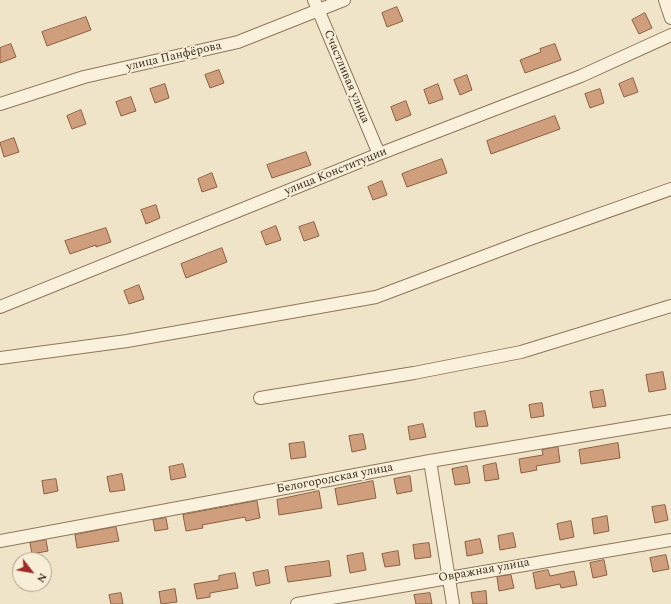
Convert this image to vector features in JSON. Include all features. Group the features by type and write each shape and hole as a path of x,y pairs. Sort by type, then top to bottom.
{"street":[{"name":"улица Панфёрова","path":"0,104 84,77 238,42 317,5 344,0"},
{"path":"665,0 671,18"},
{"name":"Счастливая улица","path":"317,5 378,154"},
{"name":"улица Конституции","path":"0,307 378,154 581,76 671,35"},
{"path":"0,358 127,341 376,297 530,239 671,189"},
{"path":"260,398 414,373 521,352 671,306"},
{"name":"Белогородская улица","path":"0,541 430,461 671,421"},
{"path":"430,461 453,604"},
{"name":"Овражная улица","path":"297,604 671,540"}],"building":[{"path":"397,7 403,21 387,27 382,13"},
{"path":"645,13 652,28 639,34 632,20"},
{"path":"86,17 91,30 47,46 42,32"},
{"path":"11,44 16,57 0,63 0,48"},
{"path":"555,44 561,60 525,73 520,60 541,52 540,49"},
{"path":"219,70 224,83 210,88 205,75"},
{"path":"467,75 472,90 460,95 454,80"},
{"path":"633,78 638,92 624,97 619,84"},
{"path":"165,84 169,98 155,103 150,89"},
{"path":"438,84 443,99 429,104 424,90"},
{"path":"600,89 604,103 590,108 585,94"},
{"path":"131,97 136,111 121,116 116,102"},
{"path":"406,101 411,115 396,121 391,107"},
{"path":"81,110 86,124 72,129 67,116"},
{"path":"555,116 560,129 491,154 487,141"},
{"path":"14,138 19,152 4,157 0,143"},
{"path":"306,152 311,165 272,178 267,165"},
{"path":"442,159 447,173 407,187 402,174"},
{"path":"212,173 217,187 202,192 198,179"},
{"path":"382,181 387,195 373,200 368,187"},
{"path":"156,205 160,218 146,224 141,210"},
{"path":"314,222 319,236 304,241 299,227"},
{"path":"276,226 281,240 266,245 261,232"},
{"path":"106,228 111,242 96,247 96,245 70,254 65,241"},
{"path":"222,248 227,262 186,278 181,264"},
{"path":"139,285 144,299 129,304 124,291"},
{"path":"663,372 666,389 649,392 646,375"},
{"path":"603,390 606,406 593,408 590,392"},
{"path":"542,403 544,416 531,418 529,405"},
{"path":"485,411 488,426 476,427 474,413"},
{"path":"423,424 426,437 410,440 408,427"},
{"path":"363,434 366,449 352,452 349,436"},
{"path":"304,442 306,457 291,459 289,444"},
{"path":"618,443 620,458 581,464 579,450"},
{"path":"558,447 560,462 536,466 537,470 521,473 519,459 543,455 542,450"},
{"path":"496,463 499,479 485,481 483,466"},
{"path":"183,464 186,477 171,480 169,467"},
{"path":"467,466 470,483 455,485 452,469"},
{"path":"122,474 125,490 110,492 107,477"},
{"path":"410,476 412,491 397,494 394,479"},
{"path":"56,479 58,491 44,494 42,481"},
{"path":"373,481 376,498 338,505 335,489"},
{"path":"319,491 322,508 279,515 277,500"},
{"path":"257,501 260,518 246,521 245,517 202,525 203,528 186,531 183,515"},
{"path":"665,505 668,520 655,523 652,507"},
{"path":"607,516 609,531 594,534 592,519"},
{"path":"166,518 168,529 155,531 153,520"},
{"path":"571,521 574,537 560,540 557,524"},
{"path":"116,527 119,541 77,548 75,535"},
{"path":"513,533 516,547 500,550 498,536"},
{"path":"480,539 483,553 467,556 465,542"},
{"path":"46,540 48,551 32,552 30,543"},
{"path":"429,543 431,557 415,559 413,545"},
{"path":"398,551 400,565 385,567 382,554"},
{"path":"363,553 366,570 350,573 347,556"},
{"path":"666,555 669,569 653,572 650,558"},
{"path":"604,560 607,575 593,578 590,563"},
{"path":"329,561 331,576 288,582 285,567"},
{"path":"268,570 270,583 256,586 253,573"},
{"path":"548,570 550,576 574,571 577,585 561,588 560,584 536,589 533,573"},
{"path":"235,573 238,588 210,593 210,597 197,599 194,584 219,580 219,576"},
{"path":"511,575 514,588 499,591 497,577"},
{"path":"175,589 177,602 161,604 159,592"},
{"path":"486,591 487,604 473,604 471,593"},
{"path":"121,593 123,604 111,604 109,595"},
{"path":"430,593 432,604 416,604 414,595"}]}
